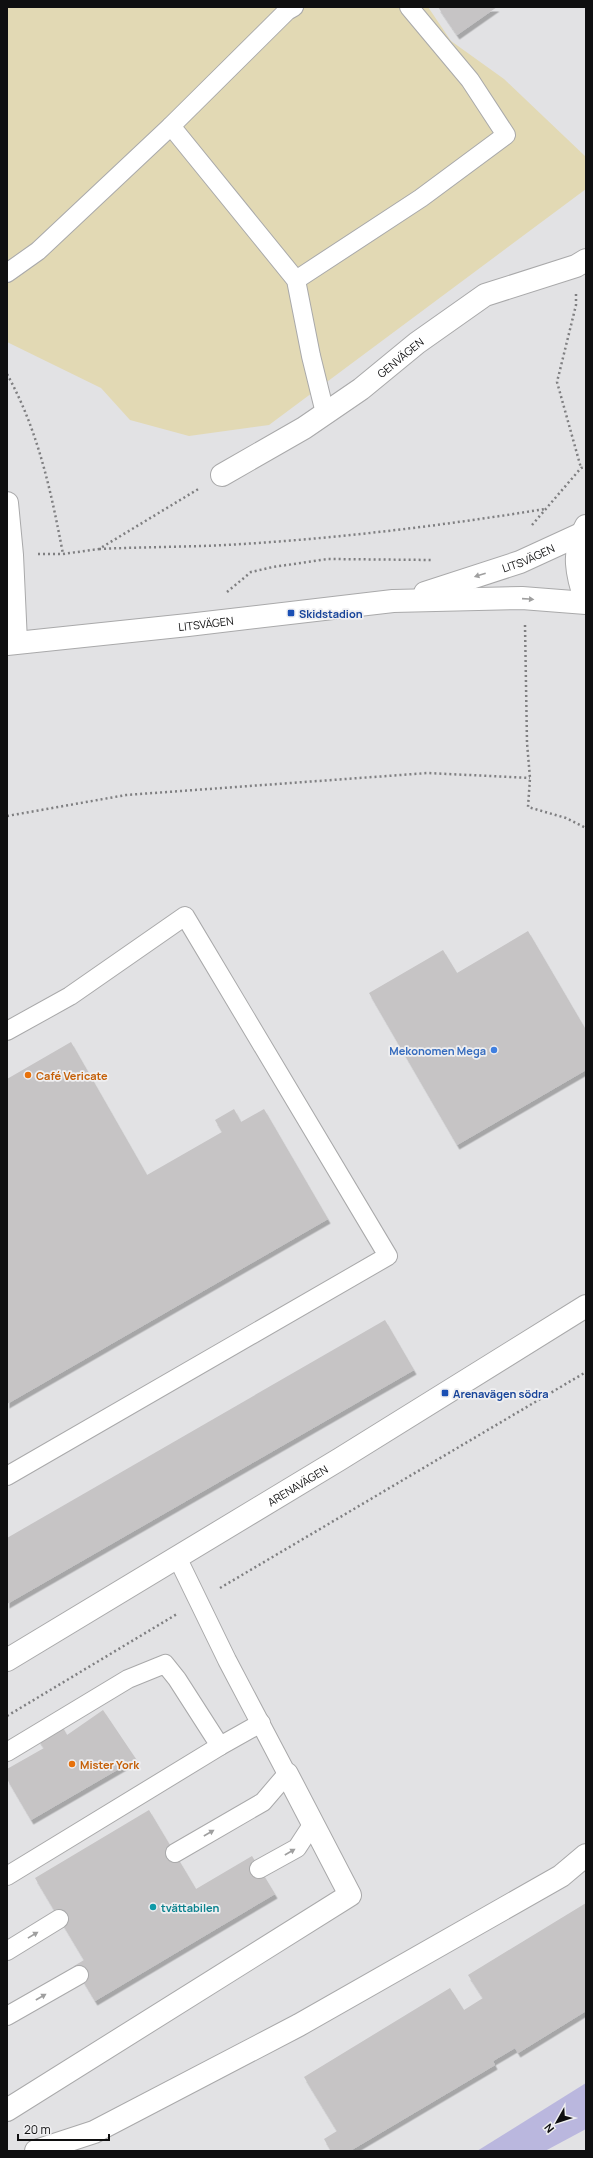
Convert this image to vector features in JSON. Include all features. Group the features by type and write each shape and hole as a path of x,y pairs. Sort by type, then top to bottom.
{"street":[{"name":"GENVÄGEN","path":"222,475 304,428 361,389 417,343 485,295 581,263"},
{"path":"7,503 12,555 11,643"},
{"path":"584,530 576,560 577,574 586,602"},
{"name":"LITSVÄGEN","path":"405,600 520,562 584,530"},
{"name":"LITSVÄGEN","path":"11,643 188,625 405,600 522,598 586,602"},
{"name":"ARENAVÄGEN","path":"7,1660 178,1558 586,1306"},
{"path":"7,2110 350,1894 312,1825 287,1774"},
{"path":"36,2151 94,2132 299,2025 562,1876 586,1855"}],"lane":[{"path":"7,273 38,251 171,126 287,11 294,7"},
{"path":"296,280 421,198 506,135 470,80 409,7"},
{"path":"171,126 296,280 311,356 325,413"},
{"path":"7,1031 70,996 185,916 388,1256 7,1476"},
{"path":"175,1853 263,1802 287,1774 178,1558"},
{"path":"7,1752 128,1679 165,1664 177,1679 220,1746"},
{"path":"7,1876 220,1746 261,1723"},
{"path":"259,1869 297,1848 312,1825"},
{"path":"7,1951 59,1919"},
{"path":"7,2016 78,1975"}],"path":[{"path":"581,263 576,305 557,382 582,468"},
{"path":"7,374 32,427 40,452 64,554"},
{"path":"520,562 519,542 545,509 582,468 586,467"},
{"path":"100,549 222,475"},
{"path":"12,555 64,554 100,549 227,545 464,522 545,509"},
{"path":"223,596 251,572 272,567 328,560 374,561 436,559"},
{"path":"522,598 530,778 528,807 566,818 586,828"},
{"path":"7,816 126,795 412,774 428,773 530,778"},
{"path":"7,1716 586,1372"}],"shaded area":[{"path":"586,2083 586,2129 545,2151 477,2151"}],"sand":[{"path":"7,7 428,7 451,41 504,79 586,157 586,189 269,425 189,436 130,420 101,388 7,342"}],"building":[{"path":"438,7 497,7 457,35"},
{"name":"Mekonomen Mega","path":"528,931 586,1030 586,1070 457,1145 369,993 443,950 457,973"},
{"path":"71,1042 147,1175 222,1132 215,1120 234,1109 241,1122 264,1109 328,1219 7,1404 7,1079"},
{"path":"385,1320 414,1370 7,1604 7,1538"},
{"name":"Mister York","path":"103,1710 136,1759 31,1820 7,1779 7,1769 44,1748 38,1739 60,1723 67,1735"},
{"name":"tvättabilen","path":"149,1810 196,1889 252,1856 275,1894 95,2001 74,1966 84,1960 35,1878"},
{"path":"586,1903 586,2011 518,2053 515,2048 493,2061 495,2065 350,2151 331,2151 324,2139 337,2131 304,2077 450,1988 464,2010 483,1998 468,1975"}],"place":[{"name":"Skidstadion","path":"291,613"},
{"name":"Mekonomen Mega","path":"494,1050"},
{"name":"Café Vericate","path":"28,1075"},
{"name":"Arenavägen södra","path":"445,1393"},
{"name":"Mister York","path":"72,1764"},
{"name":"tvättabilen","path":"153,1907"}]}
